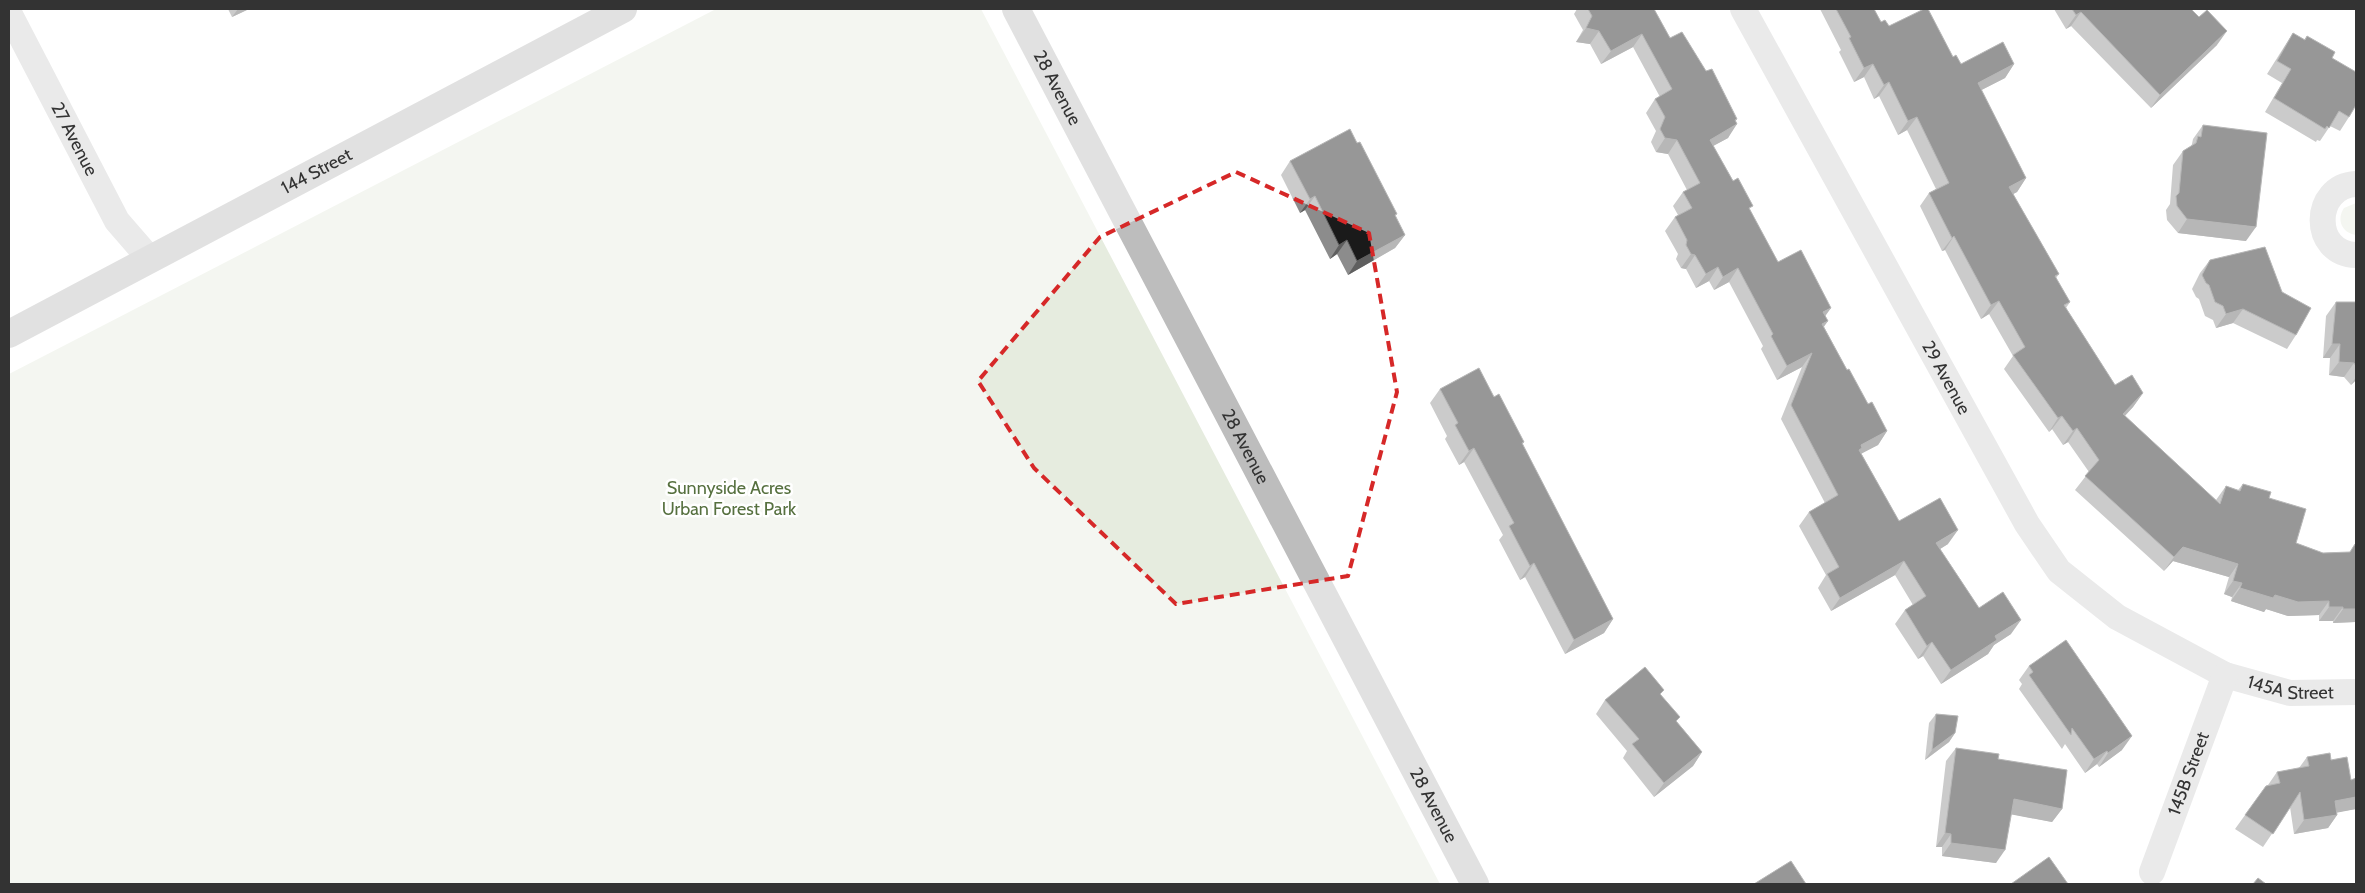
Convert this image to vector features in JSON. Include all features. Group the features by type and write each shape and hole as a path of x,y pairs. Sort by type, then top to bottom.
{"street":[{"name":"144 Street","path":"9,334 623,9"},
{"name":"28 Avenue","path":"1016,9 1474,884"},
{"name":"29 Avenue","path":"1743,9 2027,524 2059,571 2116,617 2225,675"},
{"name":"27 Avenue","path":"9,13 117,221 150,260"},
{"path":"2356,184 2338,189 2329,197 2323,208 2321,221 2324,233 2330,243 2340,251 2356,255"},
{"name":"145A Street","path":"2225,675 2290,693 2356,692"},
{"name":"145B Street","path":"2152,872 2225,675"}],"highlighted area":[{"path":"1236,172 1369,233 1397,392 1348,576 1176,604 1034,468 978,381 1100,237"}],"green space":[{"name":"Sunnyside Acres Urban Forest Park","path":"716,9 981,9 1440,884 9,884 9,374"},
{"path":"2356,203 2356,235 2344,229 2341,217 2344,208"}],"building":[{"path":"1588,9 1654,9 1670,38 1682,32 1706,71 1712,69 1737,119 1735,120 1737,124 1710,140 1733,181 1738,178 1753,206 1749,208 1778,262 1801,250 1831,308 1823,312 1828,321 1822,324 1847,370 1849,369 1868,404 1872,402 1887,431 1861,445 1862,448 1859,450 1899,521 1940,498 1958,530 1936,543 1979,608 2003,592 2021,620 1995,636 1997,640 1951,670 1932,642 1927,646 1905,610 1926,596 1904,561 1840,598 1827,574 1839,567 1809,512 1838,495 1791,405 1812,353 1787,366 1771,336 1773,334 1738,268 1723,277 1718,267 1706,274 1695,255 1691,254 1686,245 1687,240 1675,217 1692,208 1683,192 1700,183 1677,140 1665,138 1660,129 1665,117 1655,99 1672,89 1642,34 1611,51 1599,31 1586,28 1592,16"},
{"path":"1836,9 1874,9 1881,22 1885,20 1889,26 1924,9 1928,9 1953,57 1956,55 1961,64 2003,42 2014,64 1978,83 2026,178 2009,187 2059,274 2055,276 2070,302 2064,305 2115,385 2132,375 2143,393 2123,414 2220,504 2226,486 2240,491 2243,484 2271,492 2269,498 2306,509 2296,543 2323,553 2350,552 2356,544 2356,609 2329,607 2329,601 2298,602 2275,595 2273,598 2240,588 2242,583 2233,581 2238,564 2183,547 2174,557 2085,476 2099,460 2077,428 2073,431 2062,416 2058,418 2013,355 2025,347 1999,301 1991,305 1954,236 1952,238 1929,193 1949,183 1917,117 1908,121 1889,82 1884,85 1873,64 1864,68 1849,38 1851,37"},
{"path":"2072,9 2191,9 2199,17 2207,10 2227,31 2160,95 2081,12 2076,15"},
{"path":"2293,33 2305,40 2307,36 2335,52 2332,58 2356,72 2356,105 2349,117 2339,111 2329,128 2327,126 2325,129 2274,98 2291,69 2277,61"},
{"path":"2203,125 2267,133 2256,227 2187,219 2177,206 2176,196 2179,193 2183,151 2196,143 2198,136 2201,137"},
{"path":"1350,129 1357,143 1360,142 1397,214 1395,215 1405,235 1357,261 1347,240 1339,245 1315,196 1310,199 1290,161"},
{"path":"2265,247 2282,292 2311,308 2296,335 2243,309 2226,314 2223,306 2215,302 2209,285 2202,275 2210,260"},
{"path":"2336,302 2356,302 2356,366 2354,363 2339,362 2340,344 2332,344"},
{"path":"1479,368 1494,397 1499,394 1524,442 1522,443 1613,619 1574,640 1534,563 1530,566 1509,526 1514,523 1474,448 1469,451 1455,425 1458,423 1440,389"},
{"path":"2066,640 2132,736 2108,753 2107,751 2094,759 2072,728 2071,735 2029,675 2033,672 2029,666"},
{"path":"1645,667 1664,690 1660,694 1680,717 1676,721 1702,752 1664,783 1632,744 1639,739 1605,700"},
{"path":"1936,714 1958,716 1955,733 1932,750"},
{"path":"1956,748 1999,754 1998,759 2067,770 2062,809 2014,799 2005,850 1951,843 1951,834 1945,833"},
{"path":"2330,753 2331,760 2347,757 2351,780 2356,778 2356,797 2335,801 2337,815 2304,820 2300,792 2273,834 2245,815 2266,786 2280,783 2277,772 2309,766 2307,757"},
{"path":"2049,857 2068,884 2011,884"},
{"path":"1791,861 1806,884 1754,884"},
{"path":"2258,878 2266,884 2253,884"}]}
